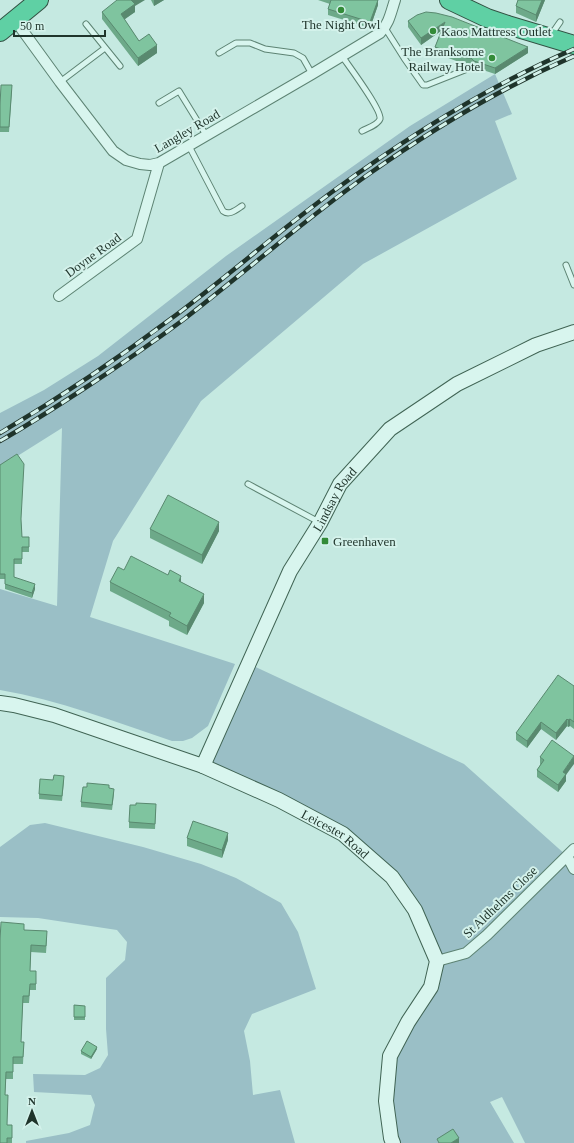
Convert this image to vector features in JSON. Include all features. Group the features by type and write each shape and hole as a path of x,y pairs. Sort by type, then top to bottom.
{"highway":[{"path":"0,32 39,0"},
{"path":"449,0 508,26 544,35 574,45"}],"street":[{"path":"385,28 395,0"},
{"name":"Langley Road","path":"15,20 113,151 126,160 150,166 159,164 342,56 380,33 385,28"},
{"name":"Doyne Road","path":"60,296 137,239 159,164"},
{"name":"Lindsay Road","path":"203,766 290,571 320,523 340,484 390,429 457,384 536,345 574,332"},
{"name":"Leicester Road","path":"0,703 14,705 54,716 203,766 279,800 343,834 392,877 415,910 437,961"},
{"name":"St Aldhelms Close","path":"437,961 466,953 487,935 574,848"},
{"path":"567,856 574,869"},
{"path":"393,1143 386,1102 390,1056 408,1022 431,987 437,961"}],"lane":[{"path":"544,35 560,22"},
{"path":"86,24 120,66"},
{"path":"385,28 423,85 427,85 470,68"},
{"path":"219,53 236,43 250,43 265,49 294,53 303,58 312,74"},
{"path":"60,82 105,48"},
{"path":"342,56 370,96 380,114 378,122 362,131"},
{"path":"159,103 179,91 206,136"},
{"path":"189,146 223,211 226,214 229,214 242,206"},
{"path":"566,265 574,285"},
{"path":"248,484 320,523"}],"shaded area":[{"path":"495,74 512,114 495,121 517,179 363,264 201,401 113,541 90,617 235,664 208,726 192,738 183,741 172,741 66,706 22,694 0,690 0,589 57,606 62,428 0,467 0,413 44,390 98,356 226,256 410,126"},
{"path":"249,664 464,764 567,856 574,869 574,1143 525,1143 502,1097 490,1102 514,1143 393,1143 390,1056 437,961 415,910 343,834 203,766"},
{"path":"45,823 143,847 201,864 236,878 281,903 298,932 316,989 252,1014 244,1031 250,1061 253,1095 280,1090 295,1143 26,1143 26,1141 69,1133 90,1125 95,1105 91,1095 34,1092 33,1074 85,1075 100,1068 108,1055 106,1029 106,978 125,960 127,942 117,930 38,918 0,917 0,847 30,825"}],"building":[{"path":"117,0 131,0 135,4 121,14 139,41 149,34 157,45 138,58 102,12"},
{"path":"331,0 378,0 370,22 328,9"},
{"path":"518,0 542,0 536,15 516,6"},
{"path":"426,12 452,17 528,47 495,68 474,61 471,58 435,47 445,22 421,38 408,21 417,15"},
{"path":"1,85 12,85 9,127 0,127"},
{"path":"17,454 24,464 21,519 22,537 29,537 29,547 22,547 22,559 14,559 14,577 35,584 32,593 5,584 5,574 0,574 0,465"},
{"path":"168,495 219,522 202,555 150,529"},
{"path":"131,556 168,575 170,570 181,576 179,581 204,594 187,626 169,616 171,613 110,582 118,567 124,570"},
{"path":"558,675 574,686 574,722 567,719 556,733 541,722 527,741 516,733"},
{"path":"552,740 574,756 563,772 566,774 558,785 537,770 544,760 540,757"},
{"path":"54,775 64,776 62,796 39,794 40,779 53,780"},
{"path":"87,783 109,785 109,788 114,789 112,805 81,802 83,787 87,787"},
{"path":"136,803 156,804 155,824 129,822 130,805 136,805"},
{"path":"193,821 228,833 222,850 187,838"},
{"path":"1,922 24,924 24,930 47,931 46,946 31,945 30,971 36,971 36,984 30,984 29,996 23,996 21,1042 24,1042 23,1057 13,1057 13,1072 6,1072 5,1095 8,1095 7,1125 12,1125 12,1138 7,1138 7,1143 0,1143"},
{"path":"74,1005 85,1006 85,1017 74,1017"},
{"path":"87,1041 97,1047 91,1057 81,1051"},
{"path":"453,1129 459,1138 451,1143 439,1143 437,1139"}],"railway":[{"path":"0,433 68,391 155,331 312,207 389,152 479,96 510,79 574,49"},
{"path":"0,441 88,386 171,329 319,211 366,176 416,142 493,96 574,56"}],"place":[{"name":"The Night Owl","path":"341,10"},
{"name":"Kaos Mattress Outlet","path":"433,31"},
{"name":"The Branksome Railway Hotel","path":"492,58"},
{"name":"Greenhaven","path":"325,541"}]}
